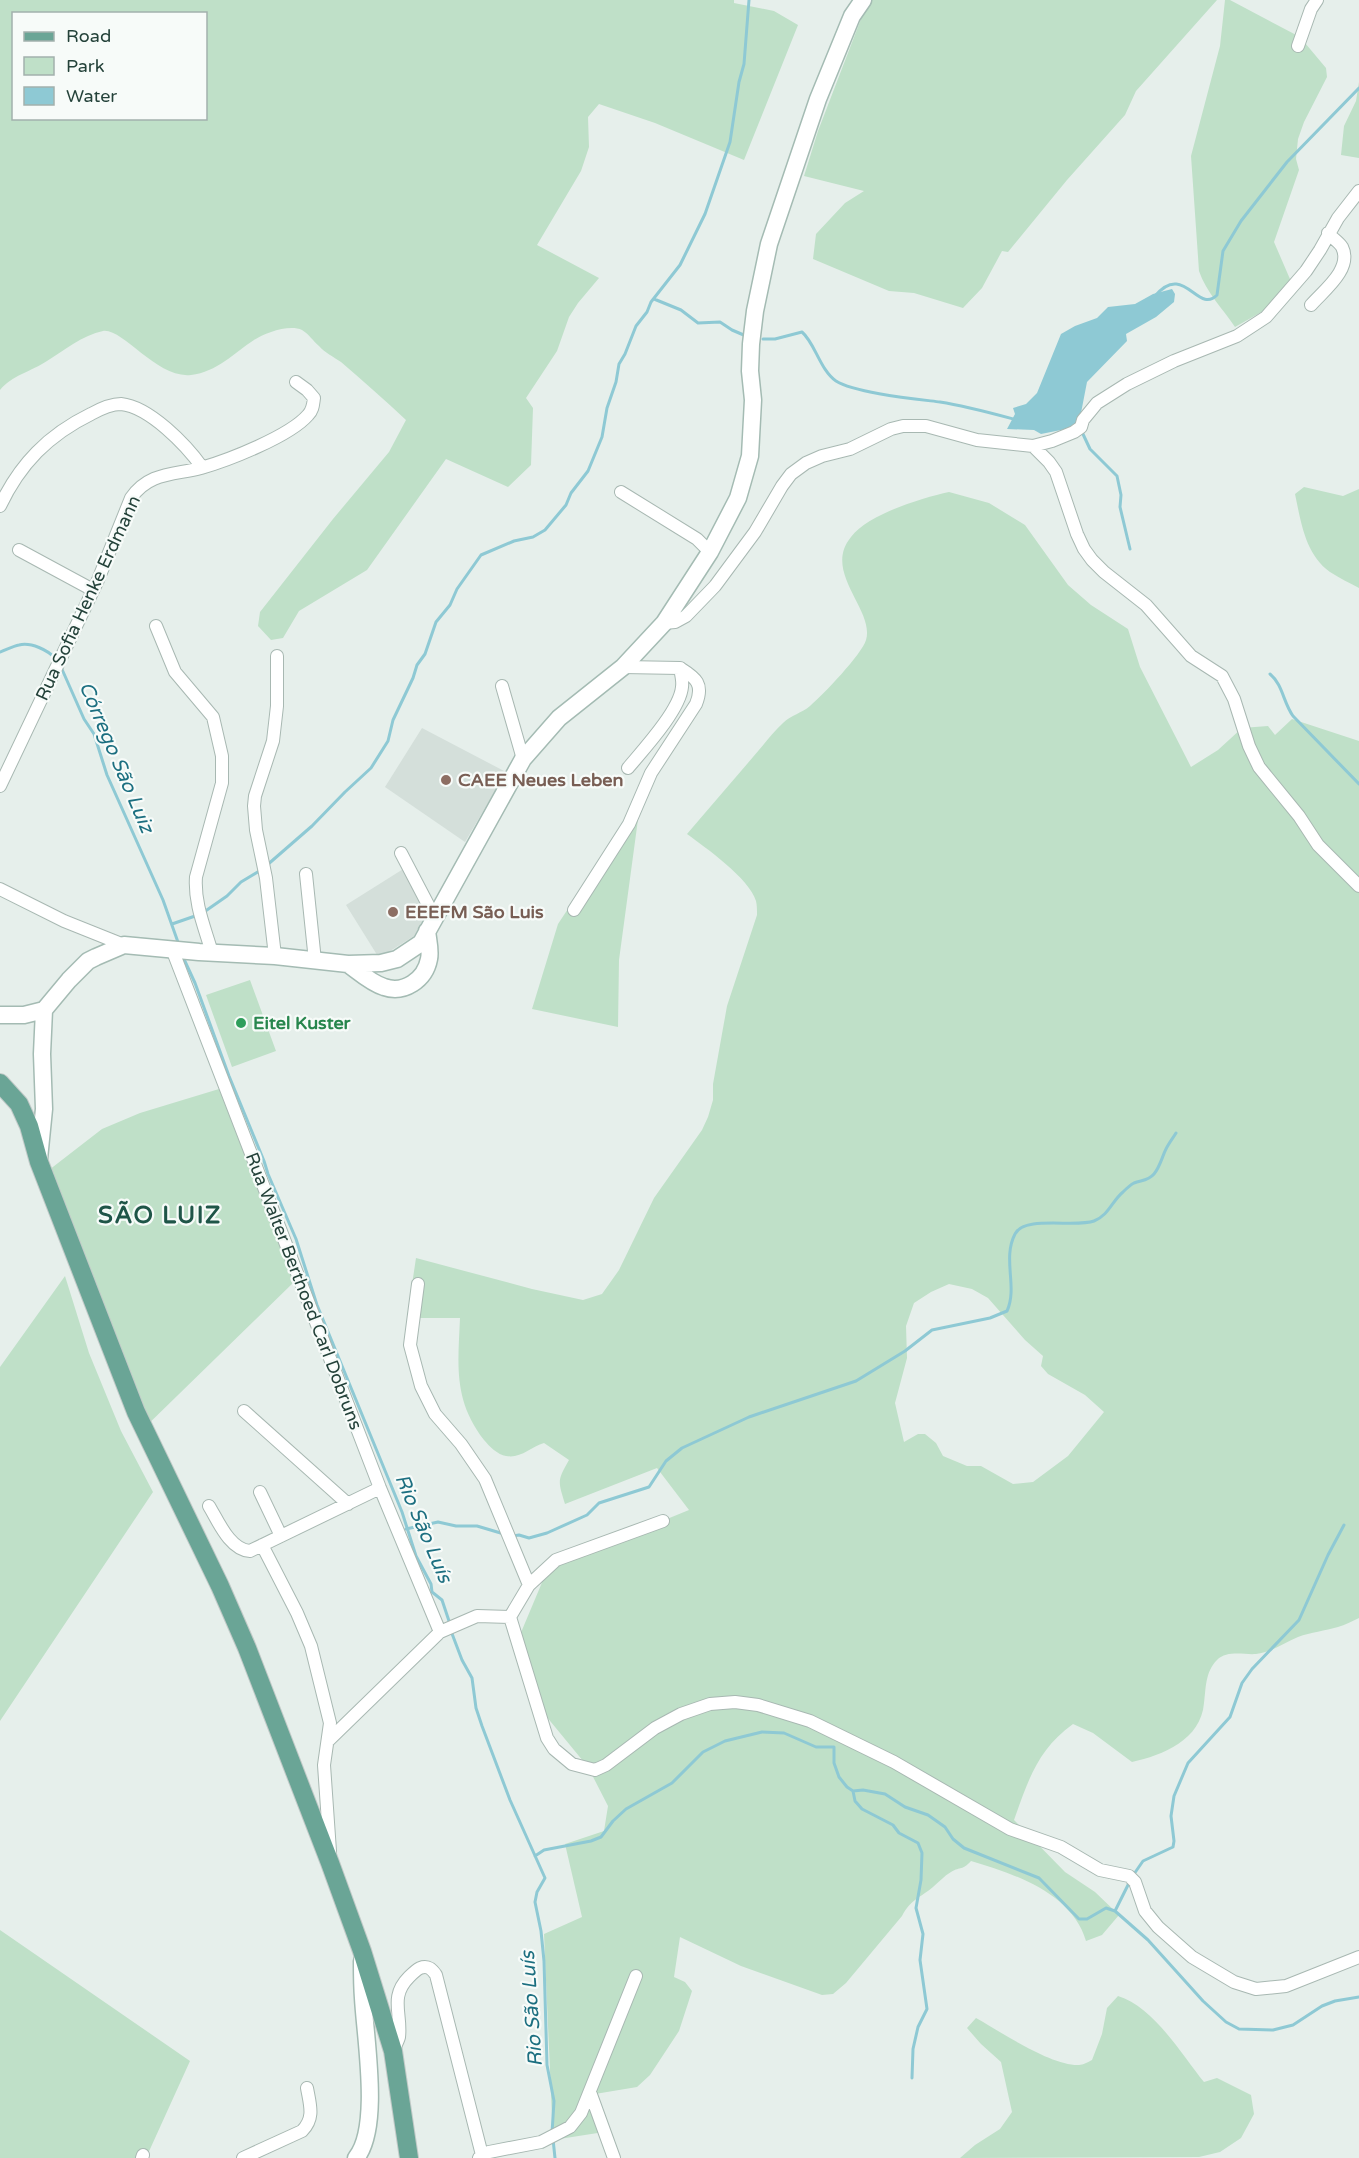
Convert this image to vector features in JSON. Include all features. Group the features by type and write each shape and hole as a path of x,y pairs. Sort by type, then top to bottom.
{"main road":[{"path":"0,1083 19,1104 29,1126 39,1162 136,1412 220,1586 247,1648 330,1863 362,1951 393,2050 409,2158"}],"street":[{"path":"0,889 64,921 124,945 205,953 275,956 348,964 381,963 401,957 421,943 523,759 559,718 623,667 664,623 710,552 738,498 750,456 753,400 750,371 751,344 755,311 769,244 822,88 852,16 862,0"},
{"path":"1298,46 1311,9 1317,0"},
{"path":"664,623 675,622 686,616 715,586 755,532 782,486 791,474 806,463 822,456 850,450 891,429 903,426 926,426 977,441 1033,446 1074,432 1081,427 1083,420 1097,403 1147,374 1224,342 1258,324 1306,271 1328,234 1359,191"},
{"path":"1311,305 1338,275 1344,260 1341,246 1328,234"},
{"name":"Rua Sofia Henke Erdmann","path":"0,786 93,590 131,498 138,488 154,478 202,467 270,441 292,429 309,414 314,398 296,382"},
{"path":"0,506 9,487 29,460 51,438 73,422 112,405 130,406 161,424 180,440 202,467"},
{"path":"1033,446 1056,472 1077,534 1092,560 1146,605 1191,656 1222,676 1234,699 1249,746 1260,767 1299,816 1318,845 1359,886"},
{"path":"621,492 697,539 710,552"},
{"path":"19,550 93,590"},
{"path":"156,626 175,672 213,717 222,756 222,783 196,878 195,891 204,926 205,953"},
{"path":"275,956 266,878 256,830 254,806 255,795 273,741 277,656"},
{"path":"574,910 629,824 651,773 696,704 700,694 699,687 689,674 680,668 623,667"},
{"path":"628,768 676,704 682,685 680,668"},
{"path":"502,686 523,759"},
{"path":"348,964 385,988 402,988 411,985 424,972 430,958 431,924 400,853"},
{"path":"306,874 315,961"},
{"path":"0,1015 24,1015 44,1010 88,961 124,945"},
{"name":"Rua Walter Berthoed Carl Dobruns","path":"174,950 380,1488 446,1629"},
{"path":"401,957 411,985"},
{"path":"381,963 385,988"},
{"path":"39,1162 44,1108 42,1054 44,1010"},
{"path":"418,1284 410,1345 421,1386 435,1414 461,1444 485,1479 530,1585"},
{"path":"244,1411 348,1504"},
{"path":"209,1506 239,1549 250,1551 380,1488"},
{"path":"260,1492 281,1536"},
{"path":"663,1521 556,1560 530,1585 510,1617 547,1738 554,1749 572,1764 594,1770 606,1765 655,1728 681,1714 710,1704 735,1702 758,1705 810,1721 894,1762 1010,1829 1061,1847 1100,1870 1129,1876 1136,1882 1145,1911 1158,1927 1192,1957 1234,1982 1256,1989 1286,1986 1359,1957"},
{"path":"262,1545 297,1613 311,1646 330,1722 324,1765 330,1863"},
{"path":"328,1741 446,1629 477,1616 510,1617"},
{"path":"356,2158 364,2144 369,2094 362,1951"},
{"path":"393,2050 399,2037 398,1992 414,1972 422,1967 428,1967 436,1975 480,2157 489,2152 541,2142 570,2127 581,2113 636,1976"},
{"path":"243,2158 302,2131 308,2125 312,2113 307,2088"},
{"path":"590,2092 614,2158"}],"shaded area":[{"name":"CAEE Neues Leben","path":"422,728 506,772 465,842 385,787"},
{"name":"EEEFM São Luis","path":"408,866 441,919 379,958 346,905"}],"green space":[{"path":"0,0 734,0 734,3 774,11 798,25 744,160 655,123 599,104 588,117 589,147 581,171 537,245 599,278 569,317 557,351 526,398 533,408 531,465 508,487 446,459 367,570 299,611 283,638 271,640 258,626 260,612 389,452 406,420 366,383 324,351 302,330 291,328 264,335 217,366 191,375 178,374 166,369 120,337 103,331 81,340 0,390"},
{"path":"870,0 1217,0 1136,91 1125,115 1067,180 1008,252 1002,251 982,288 963,308 914,293 889,291 813,259 816,234 845,203 864,191 804,176 818,131"},
{"path":"1225,0 1230,0 1300,37 1326,68 1327,77 1298,139 1296,159 1299,170 1274,242 1293,286 1265,310 1235,327 1210,293 1199,271 1191,156 1220,46"},
{"path":"1359,82 1359,158 1341,155 1344,126 1356,101"},
{"path":"1304,487 1343,496 1359,489 1359,588 1330,572 1322,565 1310,547 1305,537 1295,494"},
{"path":"949,492 989,503 1025,525 1068,585 1091,605 1128,629 1140,667 1191,767 1218,750 1242,728 1268,726 1275,735 1292,719 1359,741 1359,1618 1338,1627 1298,1637 1262,1653 1231,1654 1221,1657 1213,1665 1208,1675 1201,1716 1196,1727 1178,1744 1156,1755 1132,1762 1093,1733 1073,1724 1051,1744 1029,1779 1014,1820 1065,1872 1095,1892 1119,1915 1102,1935 1086,1941 1079,1924 1055,1898 1023,1879 971,1861 948,1874 912,1902 846,1983 833,1994 822,1995 741,1966 680,1937 674,1977 685,1982 692,1991 679,2031 650,2075 637,2087 595,2094 604,2132 553,2140 544,1934 582,1917 565,1844 604,1831 608,1806 588,1767 546,1716 517,1642 546,1573 569,1549 640,1530 689,1510 657,1468 565,1504 560,1481 569,1460 544,1443 521,1454 511,1456 500,1454 491,1447 474,1425 462,1396 459,1367 460,1318 407,1318 416,1258 583,1300 602,1294 619,1270 654,1198 702,1130 708,1117 713,1100 713,1084 727,1006 757,915 756,901 745,883 726,864 687,834 775,731 786,720 816,701 863,646 867,628 845,577 842,564 844,550 851,537 882,514","holes":["949,1284 972,1289 988,1298 1025,1340 1043,1356 1041,1366 1048,1374 1085,1395 1104,1412 1068,1456 1033,1482 1013,1484 981,1466 967,1466 943,1456 936,1443 925,1434 918,1434 904,1442 895,1403 907,1358 906,1326 914,1303"]},
{"path":"639,812 619,960 618,1027 532,1009 558,924 597,865"},
{"name":"Eitel Kuster","path":"250,980 276,1051 232,1067 206,995"},
{"path":"219,1089 294,1282 138,1434 49,1170 102,1129 140,1113"},
{"path":"65,1276 89,1353 121,1431 153,1492 0,1721 0,1367"},
{"path":"0,1930 190,2061 146,2158 0,2158"},
{"path":"1118,1996 1131,2001 1155,2020 1204,2082 1217,2078 1251,2095 1254,2114 1241,2138 1220,2152 1199,2157 960,2158 1000,2129 1012,2112 1001,2062 967,2028 976,2018 1041,2054 1068,2064 1081,2065 1092,2060 1102,2034 1107,2008"}],"water":[{"path":"1172,289 1175,294 1174,302 1156,317 1126,334 1127,341 1087,382 1081,413 1076,424 1071,428 1041,434 1034,430 1007,429 1015,414 1013,408 1026,404 1037,393 1061,334 1097,318 1108,307 1135,304 1153,294"}],"waterway":[{"path":"266,866 312,826 371,768 388,741 393,720 417,665 425,654 436,622 450,605 457,589 481,555 514,541 533,537 545,530 566,505 571,493 588,471 602,437 619,364 636,326 647,312 651,302 680,265 705,214 730,142 744,64 749,0"},
{"path":"1155,296 1165,287 1174,284 1182,286 1203,299 1210,299 1217,295 1223,251 1241,221 1287,162 1359,88"},
{"path":"654,299 681,310 698,323 720,322 746,336"},
{"path":"763,339 775,339 802,332 830,376 836,381 857,389 940,402 1017,420"},
{"path":"1082,432 1090,449 1117,476 1121,495 1120,507 1130,549"},
{"name":"Córrego São Luiz","path":"0,652 24,644 44,650 56,659"},
{"name":"Córrego São Luiz","path":"61,667 84,719 94,734 107,775 163,900 179,945"},
{"path":"1270,674 1278,683 1293,716 1359,784"},
{"path":"204,912 227,896 241,882 261,870"},
{"path":"172,924 198,915"},
{"name":"Rio São Luís","path":"183,957 268,1174 296,1239 317,1305 402,1512 416,1556 431,1584 432,1592 442,1600 450,1624"},
{"path":"513,1536 529,1538 547,1533 587,1515 599,1503 649,1487 666,1461 682,1448 749,1417 856,1381 905,1351 932,1330 990,1318 1007,1311 1011,1292 1011,1244 1020,1228 1039,1223 1086,1223 1099,1218 1130,1186 1154,1174 1176,1133"},
{"path":"406,1529 438,1522 456,1526 477,1526 504,1534"},
{"path":"1134,1874 1143,1861 1173,1847 1171,1816 1174,1796 1188,1763 1230,1717 1242,1683 1252,1669 1299,1620 1344,1525"},
{"name":"Rio São Luís","path":"451,1631 472,1678 476,1708 510,1800 545,1878 537,1892 535,1902 544,1961 547,2065 554,2101 552,2133"},
{"path":"535,1856 544,1850 601,1837 626,1809 672,1783 703,1752 725,1741 762,1732 784,1733 816,1747 834,1747 834,1763 839,1777 847,1787 853,1791 863,1790 885,1794 905,1807 928,1815 945,1827 953,1839 964,1848 1039,1878 1079,1919 1087,1919 1106,1908 1115,1911 1148,1940 1203,2001 1226,2022 1239,2029 1273,2030 1293,2025 1322,2006 1359,1997"},
{"path":"853,1791 855,1801 862,1809 893,1825 899,1833 918,1843 922,1853 921,1880 916,1908 923,1934 920,1960 927,2009 918,2027 913,2049 912,2078"},
{"path":"1115,1911 1129,1883"},
{"name":"Rio São Luís","path":"553,2139 555,2158"}],"place":[{"name":"CAEE Neues Leben","path":"446,780"},
{"name":"EEEFM São Luis","path":"393,912"},
{"name":"Eitel Kuster","path":"241,1023"}],"district":[{"name":"SÃO LUIZ","path":"160,1215"}]}
